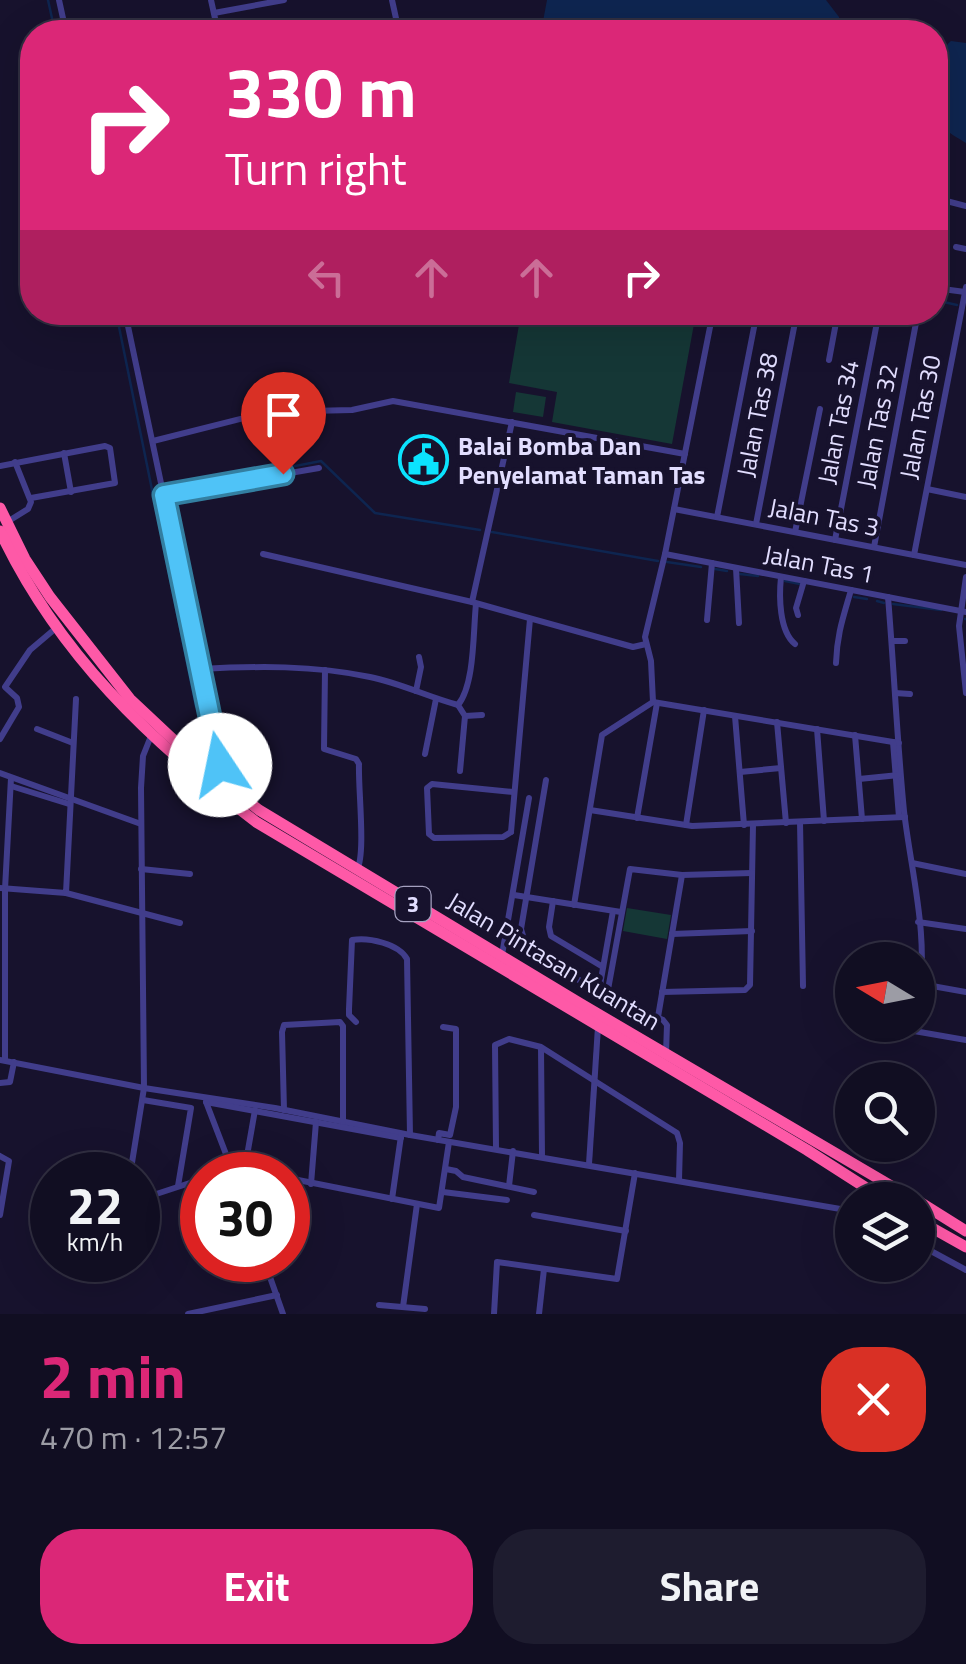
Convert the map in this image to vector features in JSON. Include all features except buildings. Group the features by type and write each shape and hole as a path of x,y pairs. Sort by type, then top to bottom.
{"highway":[{"name":"Jalan Pintasan Kuantan","path":"0,508 16,565 56,628 121,708 188,770 256,822 856,1182"},
{"name":"Jalan Pintasan Kuantan","path":"3,527 50,597 118,684 163,732 259,810 884,1182"},
{"name":"Jalan Pintasan Kuantan","path":"935,1212 966,1231"},
{"path":"935,1230 966,1247"}],"street":[{"path":"211,0 216,20"},
{"path":"214,12 284,0"},
{"path":"956,247 966,249"},
{"name":"Jalan Tas 30","path":"914,555 966,290"},
{"path":"127,325 218,754 217,778"},
{"path":"637,818 655,702 646,628 711,325"},
{"path":"717,517 754,325"},
{"name":"Jalan Tas 38","path":"756,524 795,325"},
{"path":"829,360 836,325"},
{"name":"Jalan Tas 34","path":"835,540 877,325"},
{"name":"Jalan Tas 32","path":"874,547 916,325"},
{"path":"152,441 268,412 352,410 390,401 685,454"},
{"path":"795,532 820,409"},
{"path":"458,705 468,681 474,603 512,422"},
{"path":"0,466 110,448 115,483 31,498"},
{"path":"64,453 71,492"},
{"path":"3,527 28,509 31,498 15,462"},
{"path":"164,495 319,468"},
{"path":"927,489 966,497"},
{"name":"Jalan Tas 3","path":"674,508 966,565"},
{"path":"262,554 474,603 633,648 646,644"},
{"name":"Jalan Tas 1","path":"665,554 963,612"},
{"path":"707,620 712,563"},
{"path":"736,568 738,623"},
{"path":"781,577 785,628 795,644"},
{"path":"966,577 962,627 966,693"},
{"path":"798,615 796,608 804,581"},
{"path":"836,663 838,629 843,624 851,590"},
{"path":"888,598 898,775 919,942"},
{"path":"511,832 530,619"},
{"path":"0,740 20,707 5,687 30,650 56,628"},
{"path":"892,641 905,641"},
{"path":"416,691 419,657"},
{"path":"200,669 325,670 372,677 458,705 465,716 460,770"},
{"path":"325,670 324,749 359,761 363,853 356,870"},
{"path":"895,693 910,694"},
{"path":"66,893 76,699"},
{"path":"426,754 436,699"},
{"path":"574,905 602,735 655,702 896,742"},
{"path":"686,825 704,710"},
{"path":"465,716 482,715"},
{"path":"662,992 748,988 752,873 735,716"},
{"path":"777,722 786,823"},
{"path":"817,729 824,821"},
{"path":"37,730 74,744"},
{"path":"854,735 862,819"},
{"path":"134,1152 144,1088 143,756 151,736"},
{"path":"740,772 781,768"},
{"path":"0,773 11,782 142,824"},
{"path":"860,779 898,775"},
{"path":"546,780 522,934 528,952 603,993 658,1017 668,1025 666,1054"},
{"path":"0,1083 10,1082 6,1061 2,888 11,782"},
{"path":"513,792 432,784 427,788 429,834 434,838 503,837 511,832 524,835"},
{"path":"502,957 529,798"},
{"path":"590,810 686,825 902,818"},
{"path":"800,822 803,986"},
{"path":"912,863 966,874"},
{"path":"141,869 190,874"},
{"path":"603,993 603,967 630,869 682,876 752,873"},
{"path":"658,1017 682,876"},
{"path":"2,888 86,896 106,906 180,922"},
{"path":"514,895 617,912"},
{"path":"553,901 551,936 603,967"},
{"path":"603,993 617,912"},
{"path":"918,922 966,930"},
{"path":"672,934 752,932"},
{"path":"356,1022 348,1008 350,944 357,938 402,950 407,959 404,1135 392,1199"},
{"path":"935,986 966,992"},
{"path":"284,1110 284,1025 340,1022 344,1026 343,1122"},
{"path":"438,1140 439,1133 450,1135 456,1107 456,1029 443,1027"},
{"path":"588,1164 598,1027"},
{"path":"935,1035 966,1040"},
{"path":"496,1148 495,1045 509,1039 540,1047 677,1133 679,1180"},
{"path":"540,1047 542,1156"},
{"path":"6,1061 316,1122 496,1148 835,1208"},
{"path":"205,1099 284,1110 404,1135"},
{"path":"205,1099 225,1152"},
{"path":"143,1100 191,1108 178,1186 160,1192"},
{"path":"248,1152 255,1110"},
{"path":"316,1122 311,1184 439,1208 449,1142"},
{"path":"508,1186 512,1151"},
{"path":"0,1156 9,1161 0,1215"},
{"path":"446,1169 463,1177 534,1192"},
{"path":"494,1314 496,1262 612,1281 619,1275 635,1173"},
{"path":"443,1192 507,1200"},
{"path":"402,1306 418,1204"},
{"path":"534,1214 626,1231"},
{"path":"935,1253 966,1270"},
{"path":"539,1314 544,1269"},
{"path":"272,1282 283,1314"},
{"path":"188,1314 277,1295"},
{"path":"379,1305 425,1309"}],"green space":[{"path":"519,325 694,325 672,444 552,422 557,392 509,383"},
{"path":"516,392 546,397 543,417 513,412"},
{"path":"627,908 671,915 667,939 623,931"}],"water":[{"path":"547,0 826,0 840,20 543,20"},
{"path":"951,41 966,43 966,143 948,131"}],"waterway":[{"path":"48,0 52,20"},
{"path":"948,303 957,305"},
{"path":"119,325 196,707"},
{"path":"166,491 321,461 375,513 480,530"},
{"path":"492,532 658,561"},
{"path":"667,562 701,567"},
{"path":"715,569 727,571"},
{"path":"740,574 758,576"},
{"path":"785,581 800,584"},
{"path":"854,597 867,599"},
{"path":"877,601 884,603"},
{"path":"893,604 941,610"}],"place":[{"name":"Balai Bomba Dan Penyelamat Taman Tas","path":"423,460"}],"route":[{"path":"220,765 164,495 283,474"}]}
